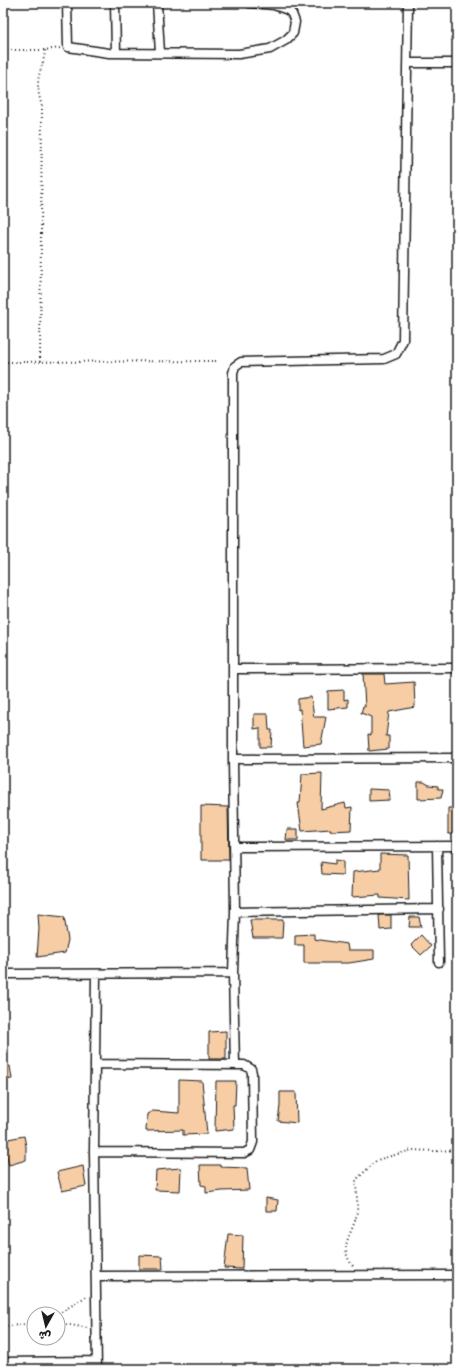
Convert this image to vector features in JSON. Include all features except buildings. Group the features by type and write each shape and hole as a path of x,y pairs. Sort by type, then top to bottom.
{"street":[{"path":"67,3 68,47 116,53 239,54 270,49 280,44 293,33 295,22 288,10 274,5 249,3"},
{"path":"115,3 116,53"},
{"path":"157,3 160,53"},
{"path":"235,1065 233,974 236,912 233,758 233,373 235,366 241,362 384,359 396,354 403,340 408,3"},
{"path":"408,63 457,63"},
{"path":"234,669 457,668"},
{"path":"233,758 457,758"},
{"path":"438,846 439,962"},
{"path":"235,847 457,846"},
{"path":"236,912 439,909"},
{"path":"3,974 233,974"},
{"path":"3,1362 24,1366 97,1365 94,1152 96,974"},
{"path":"94,1152 244,1153 250,1150 253,1142 251,1069 244,1066 235,1065 95,1064"},
{"path":"96,1276 457,1275"}],"path":[{"path":"3,50 44,50 68,47"},
{"path":"40,362 42,106 38,96 38,81 44,61 44,50"},
{"path":"3,362 219,361"},
{"path":"360,1275 348,1259 345,1250 357,1212 356,1180 377,1160 412,1150 457,1150"},
{"path":"66,1309 96,1290"},
{"path":"3,1327 26,1324"},
{"path":"66,1324 97,1330"}]}
